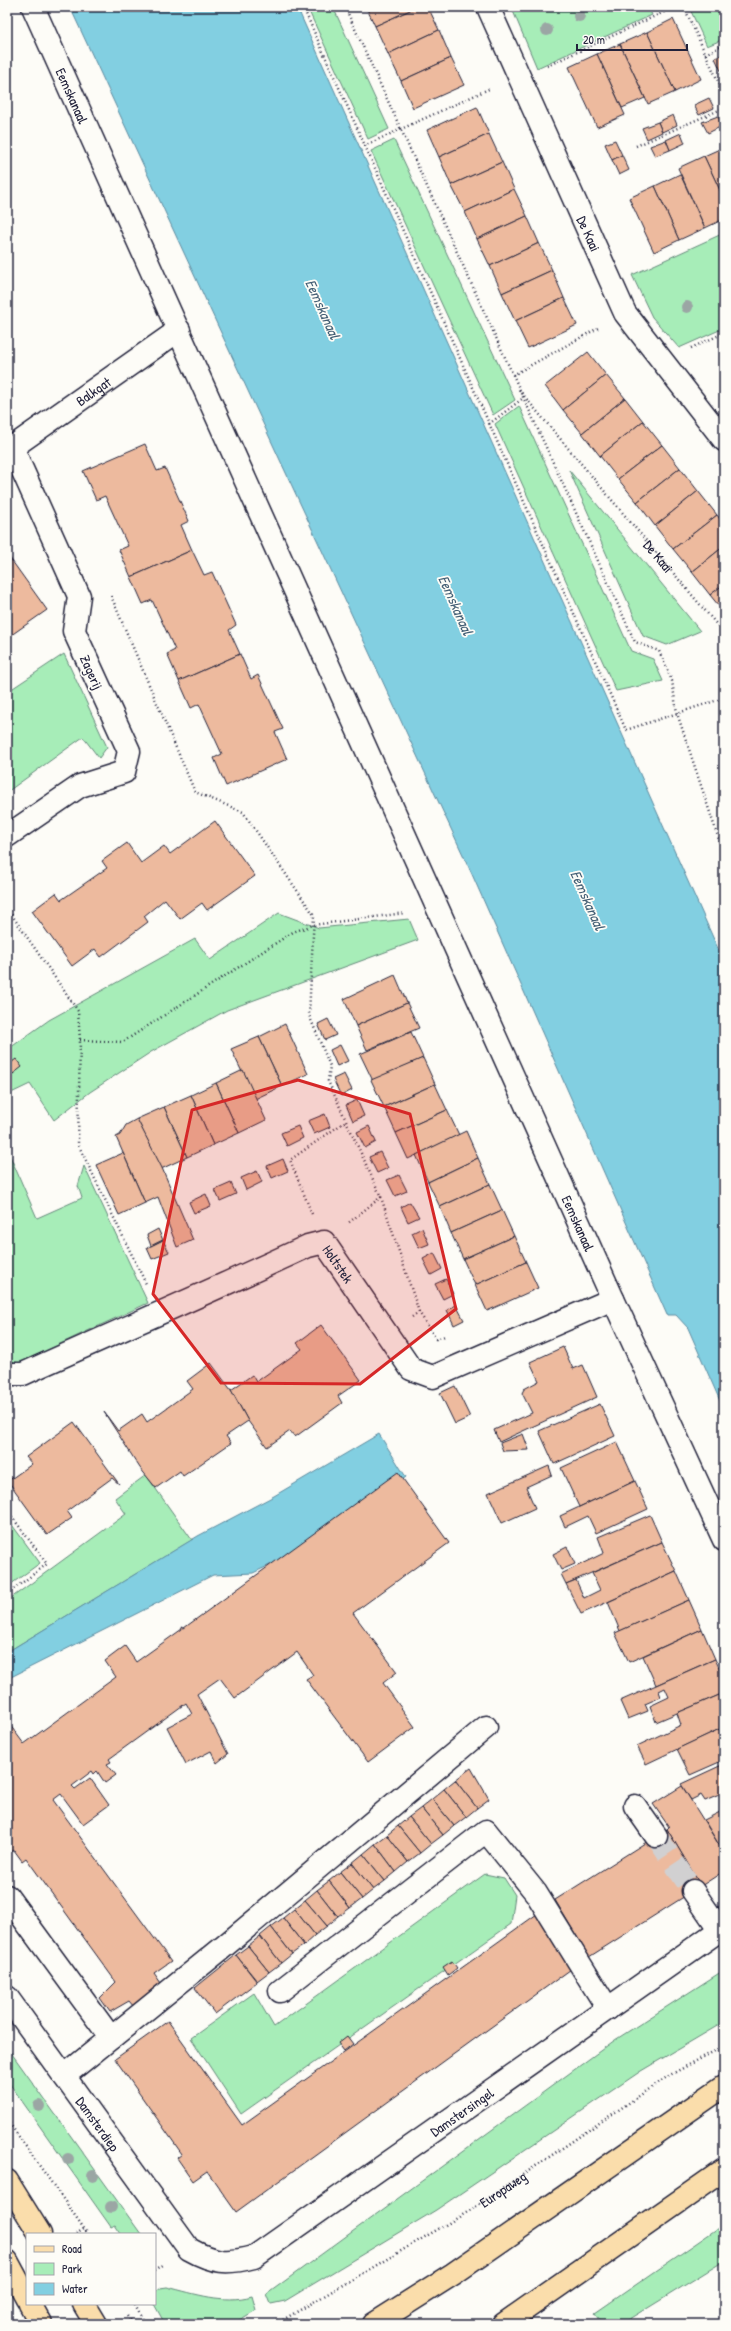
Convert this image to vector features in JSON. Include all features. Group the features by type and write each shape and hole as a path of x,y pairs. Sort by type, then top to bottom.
{"main road":[{"path":"374,2324 453,2274 724,2086"},
{"path":"504,2324 724,2170"},
{"path":"7,2181 39,2233"},
{"path":"7,2261 26,2296"},
{"path":"31,2305 41,2324"},
{"path":"85,2305 96,2324"}],"street":[{"name":"Eemskanaal","path":"33,7 613,1299 724,1540"},
{"name":"De Kaai","path":"488,7 626,313 724,440"},
{"name":"Balkgat","path":"10,449 179,330"},
{"name":"Zagerij","path":"7,836 80,786 124,772 129,751 74,631 79,596 10,449"},
{"name":"Holtstek","path":"7,1374 23,1374 160,1312 193,1300 308,1246 324,1242 411,1369 433,1377 613,1299"},
{"path":"64,2076 221,1949 486,1727"},
{"path":"635,1806 656,1836"},
{"path":"280,1991 486,1831 536,1893 608,2009"},
{"path":"693,1891 722,1929"},
{"path":"7,1896 111,2038"},
{"name":"Damstersingel","path":"189,2249 207,2259 230,2263 254,2257 722,1929"},
{"name":"Damsterdiep","path":"7,1997 189,2249"}],"path":[{"path":"303,7 626,730 724,698"},
{"path":"344,7 513,375 522,399 635,642 659,651 672,681 677,713 724,855"},
{"path":"364,146 676,7"},
{"path":"684,7 724,94"},
{"path":"705,54 724,45"},
{"path":"636,146 724,108"},
{"path":"513,375 626,313"},
{"path":"664,361 724,333"},
{"name":"De Kaai","path":"518,388 724,632"},
{"path":"489,424 522,399"},
{"path":"110,595 195,792 243,812 314,915 309,1015 330,1066 328,1081 381,1197 419,1312 436,1339 451,1334"},
{"path":"80,1040 123,1042 293,932 313,925 405,914 435,901"},
{"path":"7,908 78,1011 80,1040 78,1144 160,1312"},
{"path":"346,1121 290,1160 324,1242 381,1197"},
{"path":"388,1335 419,1312"},
{"path":"7,1510 47,1564 7,1594"},
{"name":"Europaweg","path":"276,2324 471,2210 670,2075 724,2046"},
{"path":"7,2120 87,2233"},
{"path":"77,2233 84,2228"},
{"path":"135,2305 145,2324"}],"highlighted area":[{"path":"298,1080 410,1114 456,1309 360,1384 221,1383 153,1294 192,1110"}],"green space":[{"path":"307,7 333,7 389,129 368,139"},
{"path":"521,7 648,7 652,15 537,68 513,11"},
{"path":"689,7 724,7 724,39 707,46"},
{"path":"394,140 515,400 493,415 371,151"},
{"path":"724,233 724,328 679,348 652,317 632,275"},
{"path":"519,406 631,651 653,659 663,681 616,691 495,424"},
{"path":"569,470 700,631 667,645 643,636"},
{"path":"64,654 107,747 99,758 83,737 7,792 7,692"},
{"path":"279,913 319,928 409,919 418,940 227,1010 151,1052 90,1092 54,1120 30,1084 7,1095 7,1050 49,1020 195,939 210,960"},
{"path":"7,1149 37,1218 82,1198 78,1186 84,1166 148,1303 19,1363 7,1360"},
{"path":"146,1475 192,1540 7,1652 7,1601 126,1514 115,1498"},
{"path":"7,1518 40,1563 7,1587"},
{"path":"485,1874 504,1878 515,1895 511,1924 241,2114 191,2038 254,1993 274,2027"},
{"path":"724,1970 724,2022 641,2071 436,2210 285,2301 271,2304 267,2294 615,2040"},
{"path":"7,2047 140,2233 120,2233 115,2225 111,2227 7,2080"},
{"path":"724,2224 724,2261 622,2324 603,2324 595,2313"},
{"path":"167,2287 220,2299 252,2296 256,2310 233,2324 165,2324 155,2305 156,2305 156,2291 160,2288"}],"water":[{"path":"70,7 297,7 724,962 724,1410 688,1328 676,1315 667,1315 471,872"},
{"path":"379,1434 406,1477 312,1545 253,1573 213,1575 7,1679 7,1652 198,1536 274,1496"}],"building":[{"path":"366,7 417,7 375,26"},
{"path":"417,7 428,7 439,30 388,54 375,26"},
{"path":"673,19 701,79 675,92 647,32"},
{"path":"439,30 451,58 401,81 388,54"},
{"path":"647,32 675,92 648,104 620,44"},
{"path":"620,44 645,98 622,108 597,54"},
{"path":"597,54 625,115 597,127 569,67"},
{"path":"724,54 724,77 715,58"},
{"path":"451,58 464,85 413,108 401,81"},
{"path":"709,98 714,108 699,115 694,105"},
{"path":"477,107 489,134 439,157 427,130"},
{"path":"673,115 677,125 662,132 658,122"},
{"path":"718,116 722,126 708,133 702,122"},
{"path":"658,122 662,132 647,139 642,128"},
{"path":"681,133 685,143 670,150 666,140"},
{"path":"489,134 502,162 451,185 439,157"},
{"path":"615,140 622,155 612,160 605,144"},
{"path":"666,140 670,150 655,156 650,146"},
{"path":"724,147 724,199 704,156"},
{"path":"622,155 629,170 619,175 612,160"},
{"path":"704,156 724,199 724,219 705,228 678,168"},
{"path":"502,162 514,189 465,212 451,185"},
{"path":"680,174 705,228 679,240 655,186"},
{"path":"655,186 679,240 654,252 629,198"},
{"path":"514,189 527,216 477,239 465,212"},
{"path":"527,216 539,243 490,266 477,239"},
{"path":"539,243 552,270 502,293 490,266"},
{"path":"552,270 564,298 515,321 502,293"},
{"path":"564,298 577,325 528,348 515,321"},
{"path":"588,352 606,375 563,410 545,386"},
{"path":"606,375 625,398 582,433 563,410"},
{"path":"625,398 643,421 600,456 582,433"},
{"path":"643,421 662,445 618,479 600,456"},
{"path":"145,444 157,471 165,468 189,521 181,525 192,550 131,577 119,550 128,546 105,496 96,500 83,471"},
{"path":"662,445 680,468 637,502 618,479"},
{"path":"680,468 698,491 655,526 637,502"},
{"path":"698,491 717,515 673,549 655,526"},
{"path":"717,515 724,524 724,546 692,572 673,549"},
{"path":"724,546 724,584 710,595 692,572"},
{"path":"192,550 204,575 212,572 236,625 229,630 240,654 179,681 167,654 175,650 152,600 143,604 131,577"},
{"path":"7,554 47,610 7,638"},
{"path":"724,584 724,611 723,611 710,595"},
{"path":"240,654 251,679 258,675 283,729 275,732 287,759 226,786 214,758 222,754 199,704 191,708 179,681"},
{"path":"215,821 255,876 207,910 202,903 180,919 165,899 144,916 148,922 101,957 95,949 72,966 32,911 56,893 61,900 107,868 102,861 127,843 141,863 164,846 170,854"},
{"path":"395,975 407,1003 356,1026 344,999"},
{"path":"407,1003 419,1028 367,1050 356,1026"},
{"path":"328,1019 336,1035 325,1040 318,1024"},
{"path":"285,1024 308,1074 282,1086 259,1037"},
{"path":"411,1032 423,1058 373,1081 360,1054"},
{"path":"259,1037 282,1086 255,1099 231,1049"},
{"path":"340,1045 348,1061 337,1066 330,1050"},
{"path":"423,1058 435,1084 384,1107 371,1080"},
{"path":"16,1059 22,1067 13,1074 7,1066"},
{"path":"243,1070 266,1120 239,1133 216,1083"},
{"path":"344,1074 352,1090 341,1096 333,1079"},
{"path":"216,1083 239,1133 213,1145 191,1095"},
{"path":"435,1084 447,1110 396,1133 384,1107"},
{"path":"191,1095 213,1145 187,1157 164,1107"},
{"path":"357,1100 364,1116 353,1121 346,1105"},
{"path":"164,1107 187,1157 161,1169 137,1119"},
{"path":"447,1110 459,1135 408,1159 396,1133"},
{"path":"325,1114 330,1127 314,1134 308,1121"},
{"path":"137,1119 162,1168 193,1240 177,1247 158,1197 145,1203 116,1137 120,1135 126,1125"},
{"path":"298,1126 303,1138 287,1146 281,1133"},
{"path":"369,1126 376,1142 365,1148 357,1132"},
{"path":"466,1131 478,1158 428,1182 416,1155"},
{"path":"380,1152 388,1168 377,1173 369,1157"},
{"path":"123,1153 145,1203 119,1215 96,1165"},
{"path":"478,1158 490,1184 440,1207 428,1182"},
{"path":"283,1159 288,1171 272,1178 267,1166"},
{"path":"257,1171 262,1182 246,1190 241,1178"},
{"path":"399,1175 407,1191 395,1196 387,1180"},
{"path":"231,1183 236,1194 220,1201 215,1190"},
{"path":"490,1184 502,1210 451,1233 440,1207"},
{"path":"206,1194 211,1206 194,1213 189,1202"},
{"path":"410,1202 419,1217 408,1222 401,1207"},
{"path":"502,1210 514,1236 463,1259 451,1233"},
{"path":"422,1228 429,1244 419,1248 412,1233"},
{"path":"158,1229 163,1240 151,1246 147,1235"},
{"path":"514,1236 526,1262 475,1285 463,1259"},
{"path":"163,1240 169,1252 152,1259 147,1248"},
{"path":"434,1253 442,1269 431,1275 423,1259"},
{"path":"526,1262 538,1288 487,1311 475,1285"},
{"path":"446,1279 453,1294 443,1299 435,1284"},
{"path":"456,1305 464,1320 454,1325 447,1310"},
{"path":"321,1325 361,1380 338,1396 342,1403 295,1437 290,1431 267,1447 248,1421 231,1390 252,1375 256,1382 302,1349 297,1343"},
{"path":"563,1347 573,1369 583,1365 597,1397 499,1442 494,1430 532,1413 522,1393 524,1389 539,1381 530,1362"},
{"path":"211,1363 231,1390 248,1421 226,1436 231,1443 183,1476 180,1471 156,1488 140,1468 104,1412 118,1431 142,1414 147,1422 193,1389 187,1381"},
{"path":"455,1386 470,1417 455,1424 440,1393"},
{"path":"600,1404 615,1436 554,1464 539,1431"},
{"path":"74,1422 119,1484 112,1478 67,1511 72,1518 47,1535 8,1481 32,1464 26,1457"},
{"path":"523,1434 529,1450 503,1451 500,1443"},
{"path":"617,1442 635,1481 579,1507 561,1468"},
{"path":"549,1466 552,1475 526,1487 535,1508 502,1523 488,1493"},
{"path":"398,1472 449,1543 353,1613 397,1672 383,1683 415,1727 368,1762 306,1679 313,1675 297,1652 235,1698 220,1678 197,1694 228,1754 217,1763 211,1751 186,1764 167,1727 192,1714 186,1703 109,1759 111,1762 107,1764 116,1775 105,1783 97,1771 94,1774 92,1771 72,1786 75,1789 90,1778 109,1805 83,1824 61,1794 53,1800 171,1961 154,1973 163,1986 134,2007 129,2001 110,2012 100,1998 116,1982 26,1858 22,1861 14,1850 7,1853 7,1721 24,1744 116,1677 105,1661 125,1646 136,1662 182,1629 181,1627 184,1628"},
{"path":"635,1481 648,1509 596,1533 588,1516 565,1527 560,1516"},
{"path":"650,1515 662,1542 566,1584 561,1574 604,1553 598,1537"},
{"path":"662,1542 676,1571 581,1614 566,1584 576,1580 584,1598 600,1590 592,1573"},
{"path":"567,1547 575,1564 561,1570 553,1554"},
{"path":"676,1571 689,1600 620,1631 608,1602"},
{"path":"689,1600 702,1629 629,1662 615,1633"},
{"path":"702,1629 715,1659 656,1685 643,1656"},
{"path":"715,1659 724,1678 724,1693 656,1722 650,1706 669,1697 665,1688 659,1691 661,1697 645,1704 648,1711 628,1719 620,1701"},
{"path":"724,1693 724,1727 646,1764 637,1746 681,1725 677,1713"},
{"path":"724,1727 724,1760 690,1775 677,1749"},
{"path":"724,1764 724,1793 705,1801 701,1795 691,1800 681,1784"},
{"path":"471,1768 489,1799 477,1808 455,1780"},
{"path":"455,1780 477,1808 466,1817 444,1789"},
{"path":"682,1786 724,1853 724,1871 701,1886 667,1829 669,1827 653,1804"},
{"path":"444,1789 466,1817 454,1826 432,1799"},
{"path":"432,1799 454,1826 443,1835 421,1808"},
{"path":"421,1808 443,1835 431,1844 409,1817"},
{"path":"724,1810 724,1853 704,1820"},
{"path":"409,1817 431,1844 420,1853 398,1826"},
{"path":"398,1826 420,1853 408,1862 387,1835"},
{"path":"667,1829 701,1886 589,1957 555,1900"},
{"path":"387,1835 408,1862 396,1872 375,1844"},
{"path":"375,1844 396,1872 385,1881 363,1854"},
{"path":"363,1854 385,1881 373,1890 352,1863"},
{"path":"352,1863 373,1890 362,1899 340,1872"},
{"path":"340,1872 362,1899 350,1908 329,1881"},
{"path":"329,1881 350,1908 338,1917 317,1890"},
{"path":"317,1890 338,1917 327,1926 305,1900"},
{"path":"305,1900 327,1926 315,1935 294,1909"},
{"path":"294,1909 315,1935 304,1945 283,1918"},
{"path":"537,1914 574,1967 236,2212 207,2171 193,2181 177,2158 182,2154 115,2059 168,2021 242,2125"},
{"path":"283,1918 304,1945 292,1954 271,1927"},
{"path":"271,1927 292,1954 281,1963 260,1936"},
{"path":"260,1936 281,1963 269,1972 248,1946"},
{"path":"248,1946 269,1972 257,1981 236,1955"},
{"path":"236,1955 257,1982 215,2014 195,1988"},
{"path":"452,1961 457,1968 448,1975 443,1967"},
{"path":"347,2036 353,2044 344,2051 338,2043"}],"tunnel":[{"path":"656,1836 693,1891"}]}
